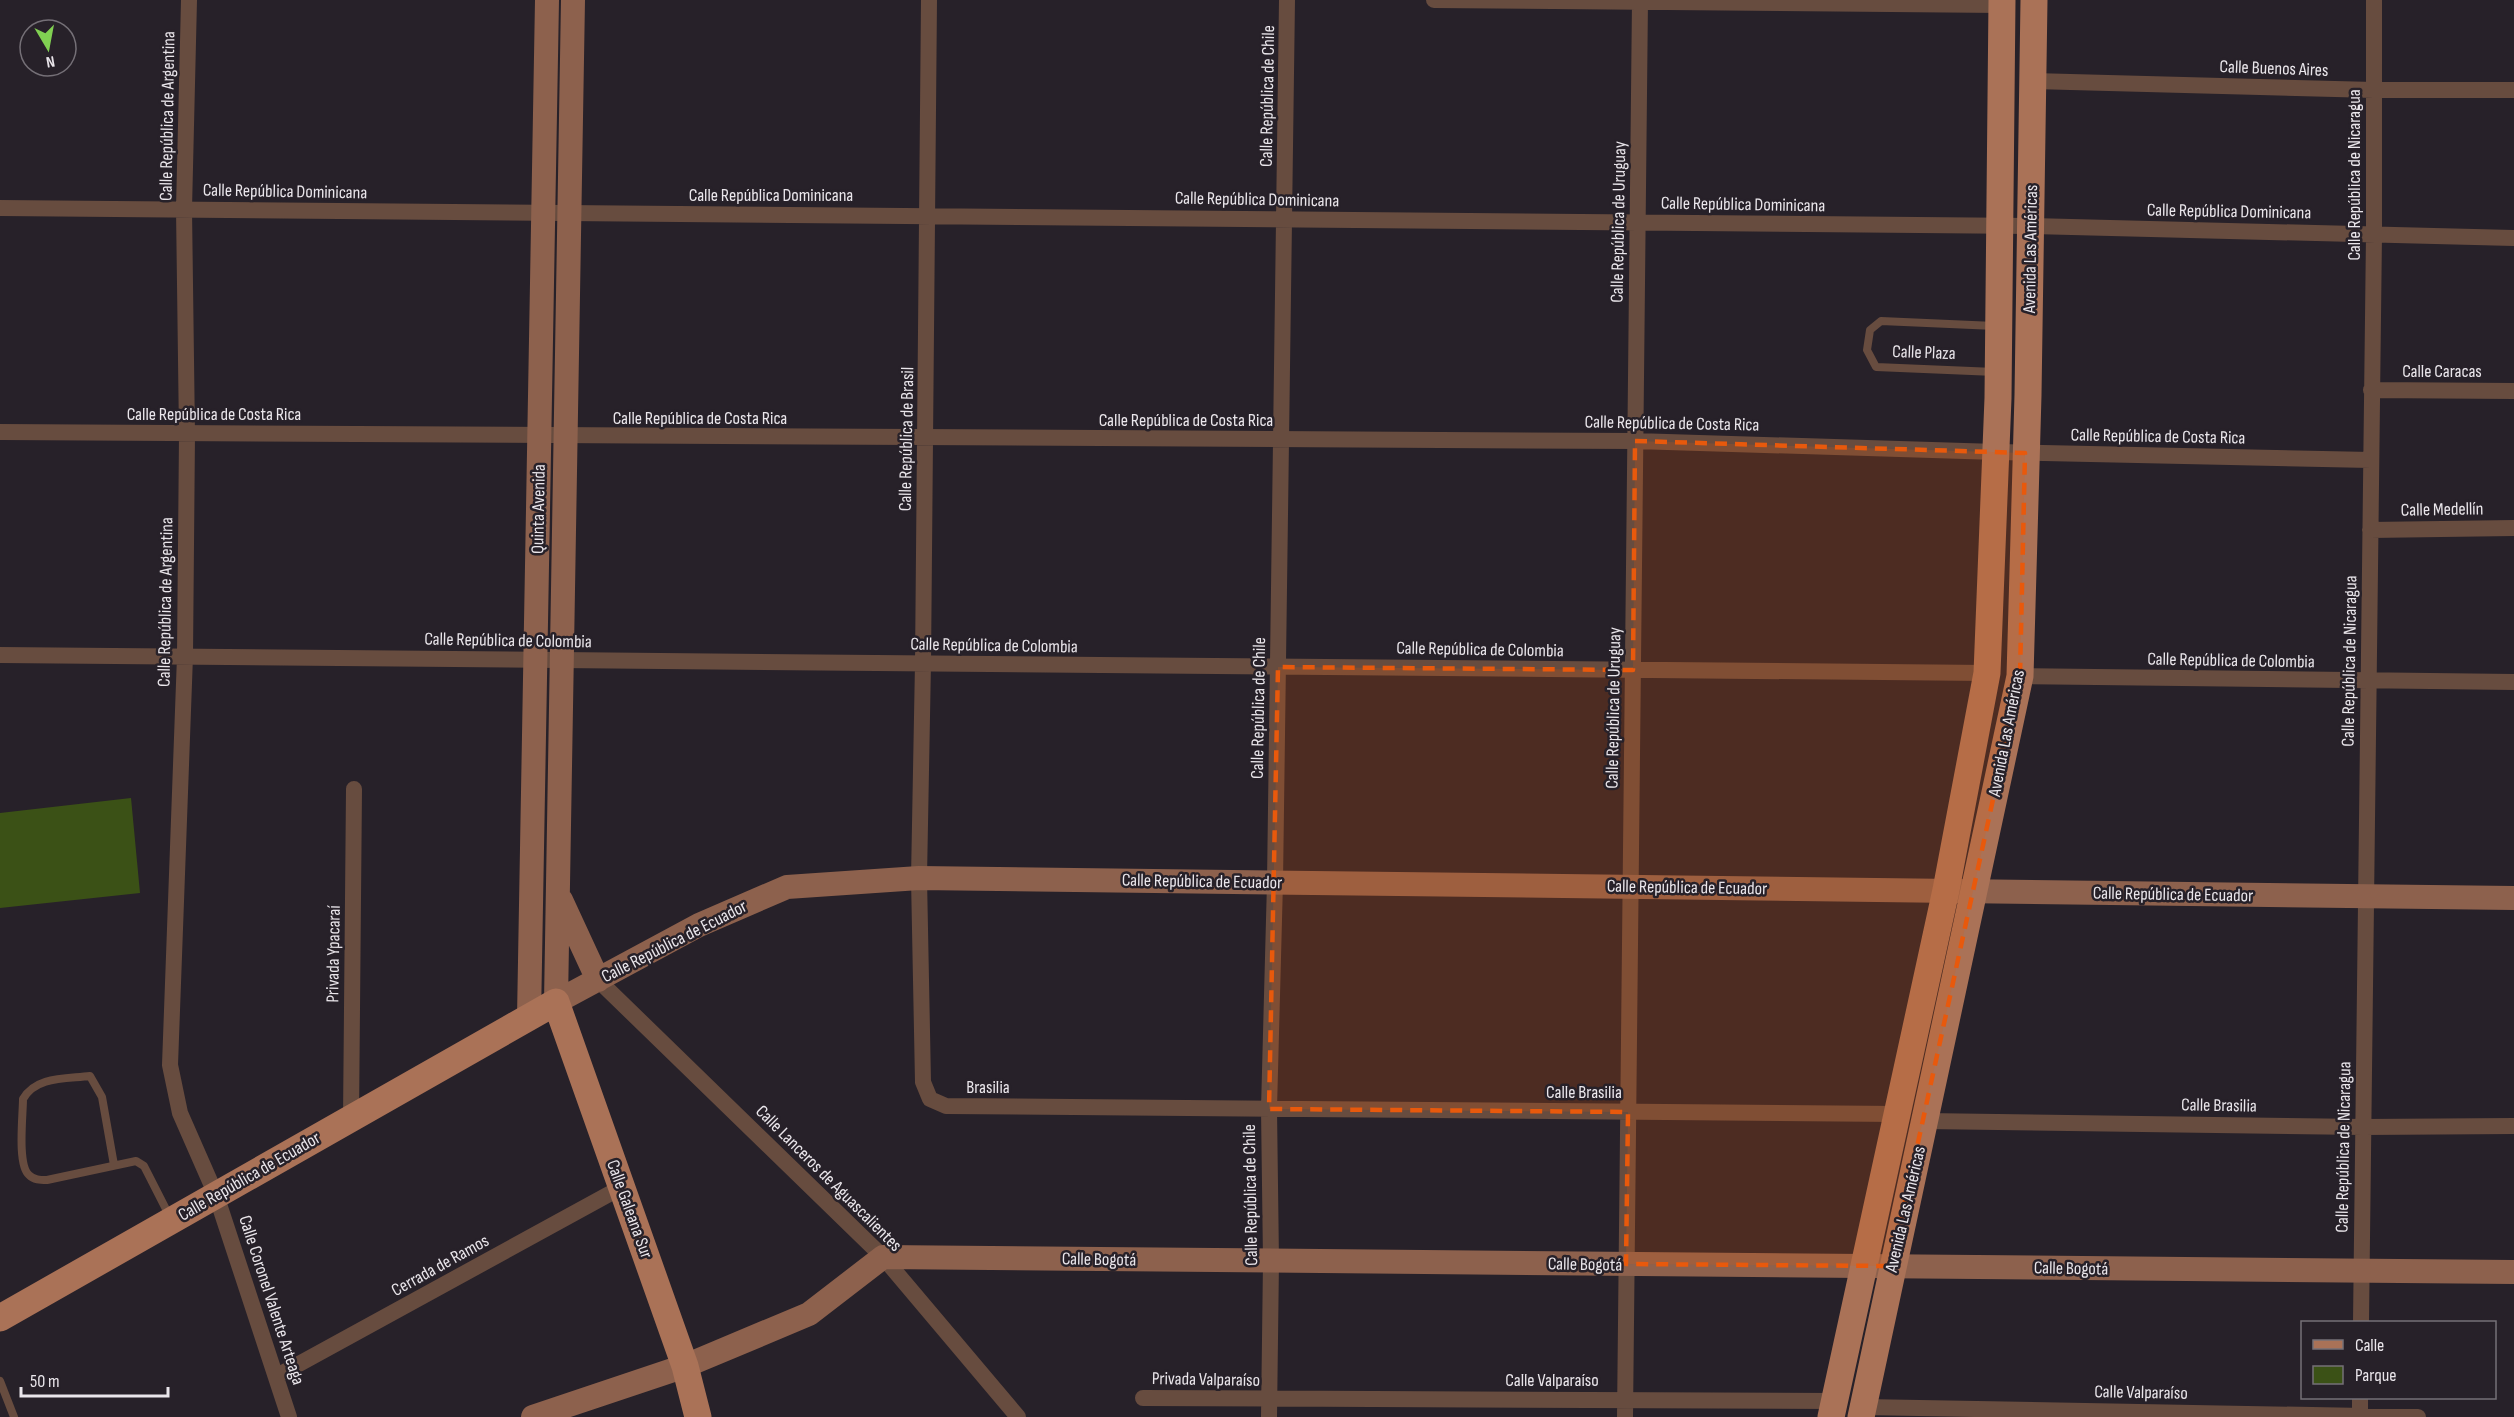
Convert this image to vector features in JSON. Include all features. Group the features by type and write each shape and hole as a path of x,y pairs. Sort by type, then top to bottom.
{"main road":[{"name":"Avenida Las Américas","path":"1833,1409 1898,1114 2020,676 2034,0"},
{"name":"Avenida Las Américas","path":"1862,1412 1891,1266 1924,1121 1959,891 1987,673 1997,452 2002,3"},
{"name":"Calle República de Ecuador","path":"0,1318 556,1002"},
{"name":"Calle Galeana Sur","path":"556,1002 686,1366 698,1417"}],"street":[{"name":"Calle República de Argentina","path":"189,0 184,209 187,434 185,656 170,1065 180,1113 216,1195"},
{"name":"Quinta Avenida","path":"529,1018 547,0"},
{"name":"Quinta Avenida","path":"556,1002 573,0"},
{"name":"Calle República de Brasil","path":"919,878 926,438 929,0"},
{"name":"Calle República de Chile","path":"1269,1417 1271,1261 1269,1109 1275,882 1287,0"},
{"path":"1434,0 2002,3"},
{"name":"Calle República de Nicaragua","path":"2361,1321 2374,234 2374,0"},
{"name":"Calle República de Uruguay","path":"1625,1417 1640,1"},
{"name":"Calle Buenos Aires","path":"2033,81 2374,90 2514,90"},
{"name":"Calle República Dominicana","path":"0,208 2030,226 2514,238"},
{"name":"Calle Caracas","path":"2371,390 2514,391"},
{"name":"Calle República de Costa Rica","path":"0,432 566,437 1635,441 2025,453 2371,460"},
{"name":"Calle Medellín","path":"2370,530 2514,528"},
{"name":"Calle República de Colombia","path":"0,655 1987,673"},
{"name":"Calle República de Colombia","path":"2020,676 2514,682"},
{"name":"Privada Ypacaraí","path":"351,1119 354,789"},
{"name":"Calle República de Ecuador","path":"556,1002 699,925 787,887 919,878 2514,898"},
{"name":"Brasilia","path":"919,878 923,1082 930,1099 946,1106 1269,1109"},
{"path":"558,893 598,980"},
{"name":"Calle Lanceros de Aguascalientes","path":"598,980 883,1257 1018,1417"},
{"name":"Calle Brasilia","path":"1269,1109 1898,1114"},
{"name":"Calle Brasilia","path":"1924,1121 2514,1126"},
{"name":"Cerrada de Ramos","path":"277,1376 622,1187"},
{"name":"Calle Coronel Valente Arteaga","path":"216,1195 290,1417"},
{"path":"533,1417 686,1366 809,1314 883,1257"},
{"name":"Calle Bogotá","path":"883,1257 2514,1272"},
{"name":"Privada Valparaíso","path":"1143,1398 1269,1400"},
{"path":"2360,1399 2360,1415"},
{"name":"Calle Valparaíso","path":"1269,1400 1625,1400 1833,1409"},
{"name":"Calle Valparaíso","path":"1862,1412 2418,1417"}],"lane":[{"name":"Calle Plaza","path":"1998,372 1876,367 1868,350 1870,330 1881,321 1999,327"},
{"path":"114,1165 102,1097 90,1076 40,1082 28,1091 23,1099 22,1162 27,1174 37,1180 47,1180 136,1161 144,1166 171,1221"},
{"path":"0,1381 14,1417"}],"highlighted area":[{"path":"1635,441 2025,453 2020,676 1891,1266 1626,1264 1628,1112 1269,1109 1278,667 1633,670"}],"green space":[{"path":"131,798 140,893 0,908 0,813"}]}
